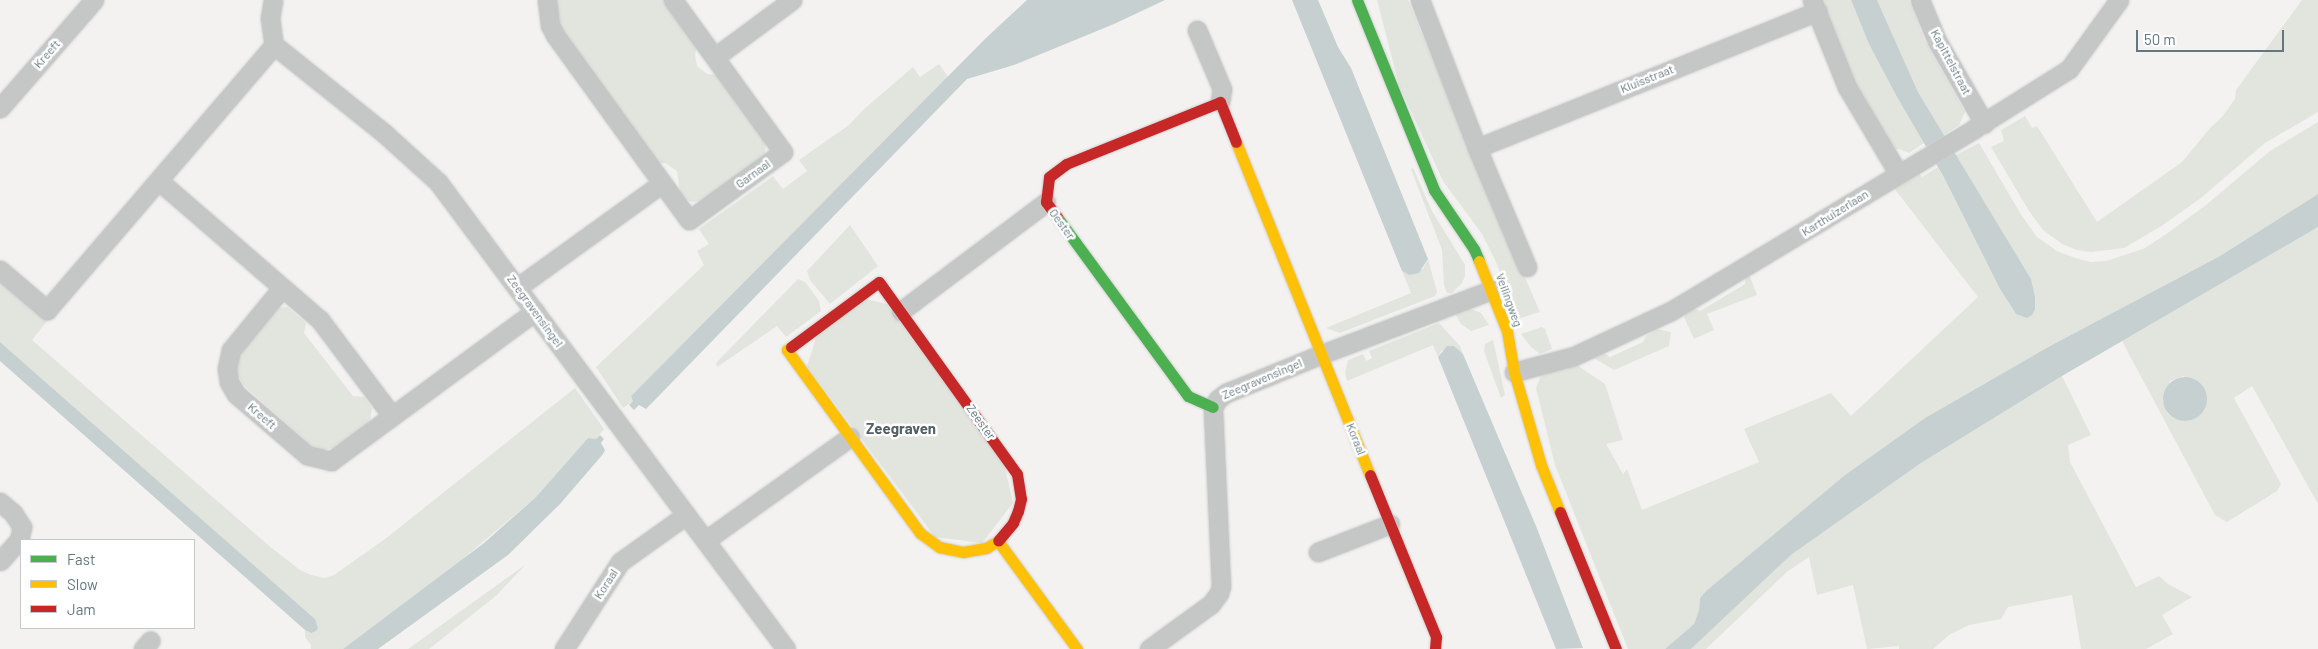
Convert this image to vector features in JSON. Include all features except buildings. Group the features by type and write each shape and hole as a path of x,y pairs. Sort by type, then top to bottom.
{"street":[{"name":"Kreeft","path":"0,108 94,0"},
{"path":"0,270 47,310 274,45 270,18 273,0"},
{"name":"Garnaal","path":"547,0 550,25 555,36 689,220 783,152 674,0"},
{"path":"716,56 792,0"},
{"name":"Veilingweg","path":"1358,0 1434,190 1469,242 1491,290 1507,331 1514,372 1541,465 1616,649"},
{"path":"1420,0 1476,148 1527,266"},
{"name":"Kapittelstraat","path":"1920,0 1937,41 1984,123"},
{"name":"Karthuizerlaan","path":"1514,372 1574,356 1671,311 1984,123 2070,69 2119,0"},
{"name":"Kluisstraat","path":"1476,148 1814,5 1847,87 1898,173"},
{"path":"1197,30 1222,89 1220,102 1322,354"},
{"name":"Zeegravensingel","path":"274,45 385,134 438,182 786,649"},
{"name":"Oester","path":"1213,406 1188,396 1046,202 1049,177 1066,164 1220,102"},
{"path":"159,181 320,320 392,416"},
{"path":"518,287 661,184"},
{"path":"900,311 1046,202"},
{"name":"Zeester","path":"879,282 1011,463 1017,474 1020,486 1018,511 1014,523 998,541 986,548 963,552 951,551 929,541 920,533 850,437 787,350 879,282"},
{"name":"Kreeft","path":"282,289 231,350 227,369 229,382 236,394 307,455 331,460 534,311"},
{"name":"Zeegravensingel","path":"1148,649 1211,604 1219,593 1221,586 1213,406 1218,399 1226,393 1322,354 1491,290"},
{"name":"Koraal","path":"1322,354 1436,637 1435,649"},
{"path":"706,540 850,437"},
{"path":"0,502 13,513 22,526 19,540 0,561"},
{"name":"Koraal","path":"564,649 620,562 686,515"},
{"path":"1318,552 1390,524"},
{"path":"998,541 1077,649"}],"shaded area":[{"path":"554,0 663,0 697,46 695,55 697,66 707,74 719,75 766,141 765,155 700,201 691,202 686,199 680,192 677,171 665,163 658,163 559,30"},
{"path":"1027,0 1165,0 1114,24 1014,65 967,79 646,409 639,405 634,410 629,405 633,401 631,396 986,38"},
{"path":"1292,0 1318,0 1338,47 1351,68 1428,259 1419,273 1409,275 1402,271"},
{"path":"1377,0 1408,0 1469,149 1540,312 1518,319 1496,262 1482,234 1443,181 1399,85"},
{"path":"1820,0 1851,0 1869,44 1924,143 1909,153 1899,149 1893,150 1858,92"},
{"path":"1851,0 1877,0 1918,92 2031,279 2035,297 2035,309 2032,315 2027,318 2016,314 2000,289 1942,174 1869,44"},
{"path":"1877,0 1909,0 1925,41 1965,112 1959,125 1944,135 1918,92"},
{"path":"2302,0 2318,0 2318,112 2265,143 2201,198 2160,227 2124,248 2091,252 2077,250 2062,244 2043,230 2029,211 1991,147 2004,141 2001,130 2025,116 2032,128 2037,126 2097,222 2182,162 2210,128 2222,117 2235,99 2236,90"},
{"path":"939,64 949,78 631,396 633,401 623,408 596,367 704,265 697,251 709,244 699,229 773,176 783,189 807,171 799,160 849,125 863,110 913,67 920,77"},
{"path":"2318,122 2318,194 2220,256 2050,346 1925,418 1845,475 1706,591 1700,598 1699,610 1694,624 1665,649 1628,649 1555,465 1536,388 1542,373 1574,363 1605,384 1623,440 1606,444 1623,474 1627,469 1642,510 1759,462 1744,429 1831,393 1851,416 1978,297 1894,188 1917,171 1922,177 1938,167 2000,289 2016,314 2031,279 1956,155 1979,143 2022,216 2037,237 2057,251 2075,258 2091,262 2106,261 2143,249 2165,235 2206,205 2270,151"},
{"path":"1413,168 1432,211 1465,265 1465,276 1462,283 1452,293 1447,293 1444,285 1442,250 1411,169"},
{"path":"2318,194 2318,227 2062,376 1921,463 1791,555 1691,649 1665,649 1694,624 1699,610 1700,598 1706,591 1845,475 1925,418 2050,346 2220,256"},
{"path":"850,225 878,266 830,304 810,280 807,271"},
{"path":"2318,227 2318,504 2252,386 2234,398 2281,484 2277,491 2227,522 2215,515 2122,341","holes":["2184,376 2201,414 2188,421 2174,418 2168,414 2163,401 2170,381"]},
{"path":"1428,259 1437,292 1435,296 1340,333 1326,328 1411,293 1402,271 1409,275 1423,269"},
{"path":"1749,274 1757,295 1707,314 1714,330 1694,339 1684,317 1687,311 1693,308 1700,311 1745,284 1746,276"},
{"path":"798,279 806,283 819,301 821,311 786,337 777,326 717,367 716,363"},
{"path":"0,280 48,320 32,340 268,545 300,570 311,575 325,578 334,575 385,539 575,388 604,429 596,439 588,438 536,497 459,562 343,649 311,649 311,645 305,637 305,630 311,633 315,619 0,342"},
{"path":"865,299 887,304 1004,464 1013,503 982,543 935,537 807,366 817,335"},
{"path":"287,307 306,323 304,333 353,396 364,397 372,408 370,422 335,447 323,450 311,445 242,383 235,367 236,356 274,308"},
{"path":"1469,308 1481,313 1489,325 1471,331 1461,324 1454,312"},
{"path":"1439,323 1460,346 1463,354 1454,346 1441,351 1438,357 1433,345 1347,381 1345,373 1348,360 1363,354 1366,361 1372,358 1369,351"},
{"path":"1542,327 1545,329 1552,349 1540,354 1531,347 1521,334"},
{"path":"1658,329 1671,332 1669,346 1614,370 1592,357 1603,352 1610,357 1643,342 1646,336"},
{"path":"1493,340 1505,395 1501,398 1484,351 1485,344"},
{"path":"0,342 315,619 318,628 316,631 311,633 305,630 0,361"},
{"path":"1447,346 1454,346 1463,354 1536,526 1583,648 1556,649 1438,357"},
{"path":"2062,376 2091,435 2068,445 2070,462 2136,587 2159,576 2168,584 2192,597 2162,615 2173,634 2146,649 2081,649 2072,595 2008,607 2001,619 1969,625 1949,635 1933,649 1899,649 1899,646 1867,649 1853,585 1817,595 1809,557 1788,571 1706,649 1691,649 1791,555 1921,463"},
{"path":"2189,377 2201,383 2206,390 2206,408 2201,415 2194,420 2181,421 2173,418 2166,411 2163,395 2166,387 2173,380"},
{"path":"600,435 604,439 601,443 605,450 603,454 561,503 508,555 378,649 343,649 484,543 536,497 588,438 596,439"},
{"path":"525,565 497,595 429,649 408,649"}],"traffic: fast":[{"path":"1357,0 1434,190 1474,249 1479,261"},
{"path":"1057,217 1188,396 1213,407"}],"traffic: slow":[{"path":"1236,142 1370,475"},
{"path":"1479,261 1507,331 1514,372 1541,465 1560,512"},
{"path":"791,347 787,350 920,533 939,547 963,552 986,548 998,541 1077,649"}],"traffic: jam":[{"path":"1057,217 1046,202 1049,177 1066,164 1220,102 1236,142"},
{"path":"791,347 879,282 1017,474 1021,499 1018,511 1013,523 998,541"},
{"path":"1370,475 1436,637 1435,649"},
{"path":"1560,512 1616,649"}],"district":[{"name":"Zeegraven","path":"901,429"}]}
